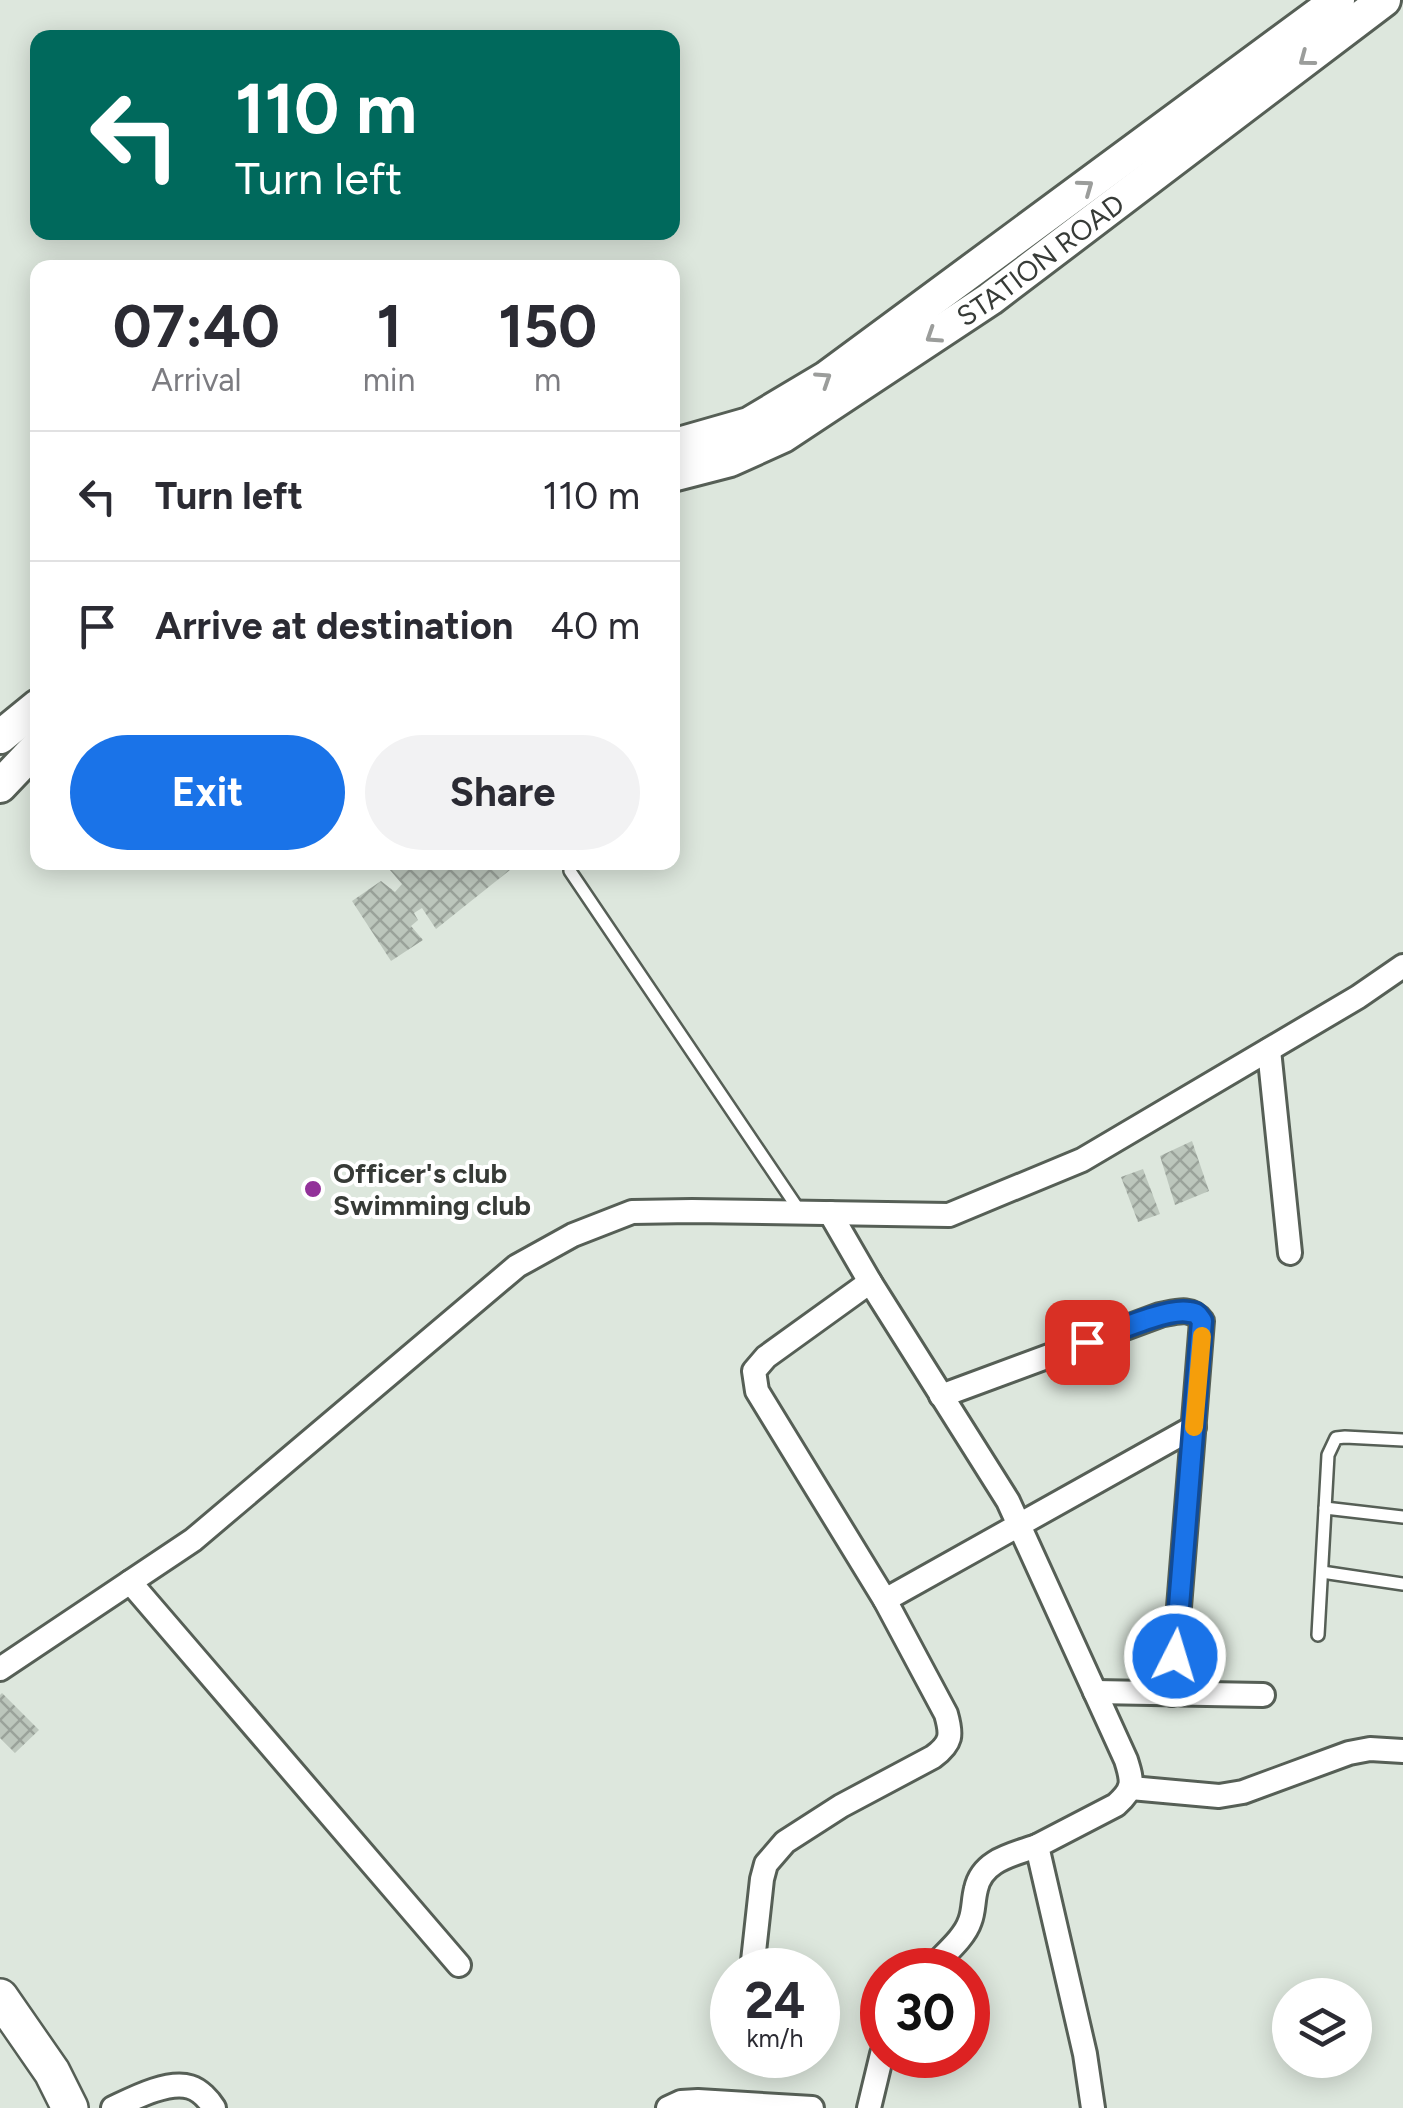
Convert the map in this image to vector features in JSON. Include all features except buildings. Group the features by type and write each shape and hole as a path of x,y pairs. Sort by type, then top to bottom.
{"main road":[{"name":"STATION ROAD","path":"680,474 730,460 836,371 1338,0"},
{"name":"STATION ROAD","path":"680,444 734,430 775,425 990,298 1384,0"},
{"path":"0,737 30,713"},
{"path":"0,786 30,754"},
{"path":"5,2015 52,2072 70,2108"}],"street":[{"path":"0,1669 193,1540 517,1266 573,1235 632,1212 949,1215 1082,1160 1358,998 1403,966"},
{"path":"1269,1050 1290,1253"},
{"path":"830,1213 1008,1502 1131,1776 1131,1788 1116,1805 986,1868 979,1878 972,1918 949,1948"},
{"path":"754,1948 762,1879 773,1854 841,1806 934,1757 950,1740 946,1714 886,1600 754,1380 754,1370 766,1357 870,1282"},
{"path":"941,1396 1160,1315 1186,1310 1202,1321 1172,1694"},
{"path":"886,1600 1194,1427"},
{"path":"130,1582 459,1965"},
{"path":"1095,1692 1263,1696"},
{"path":"1131,1788 1219,1796 1243,1792 1349,1753 1370,1748 1403,1751"},
{"path":"1037,1846 1085,2054 1092,2108"},
{"path":"869,2108 876,2078"},
{"path":"113,2108 148,2092 190,2086 214,2108"},
{"path":"668,2108 698,2101 812,2108"}],"lane":[{"path":"570,871 800,1212"},
{"path":"1318,1635 1328,1455 1336,1438 1403,1440"},
{"path":"1325,1508 1403,1516"},
{"path":"1322,1572 1403,1584"}],"slow traffic":[{"path":"1194,1427 1202,1336"}],"place":[{"name":"Officer's club Swimming club","path":"313,1189"}],"route":[{"path":"1087,1342 1178,1311 1186,1310 1202,1321 1175,1656"}]}
